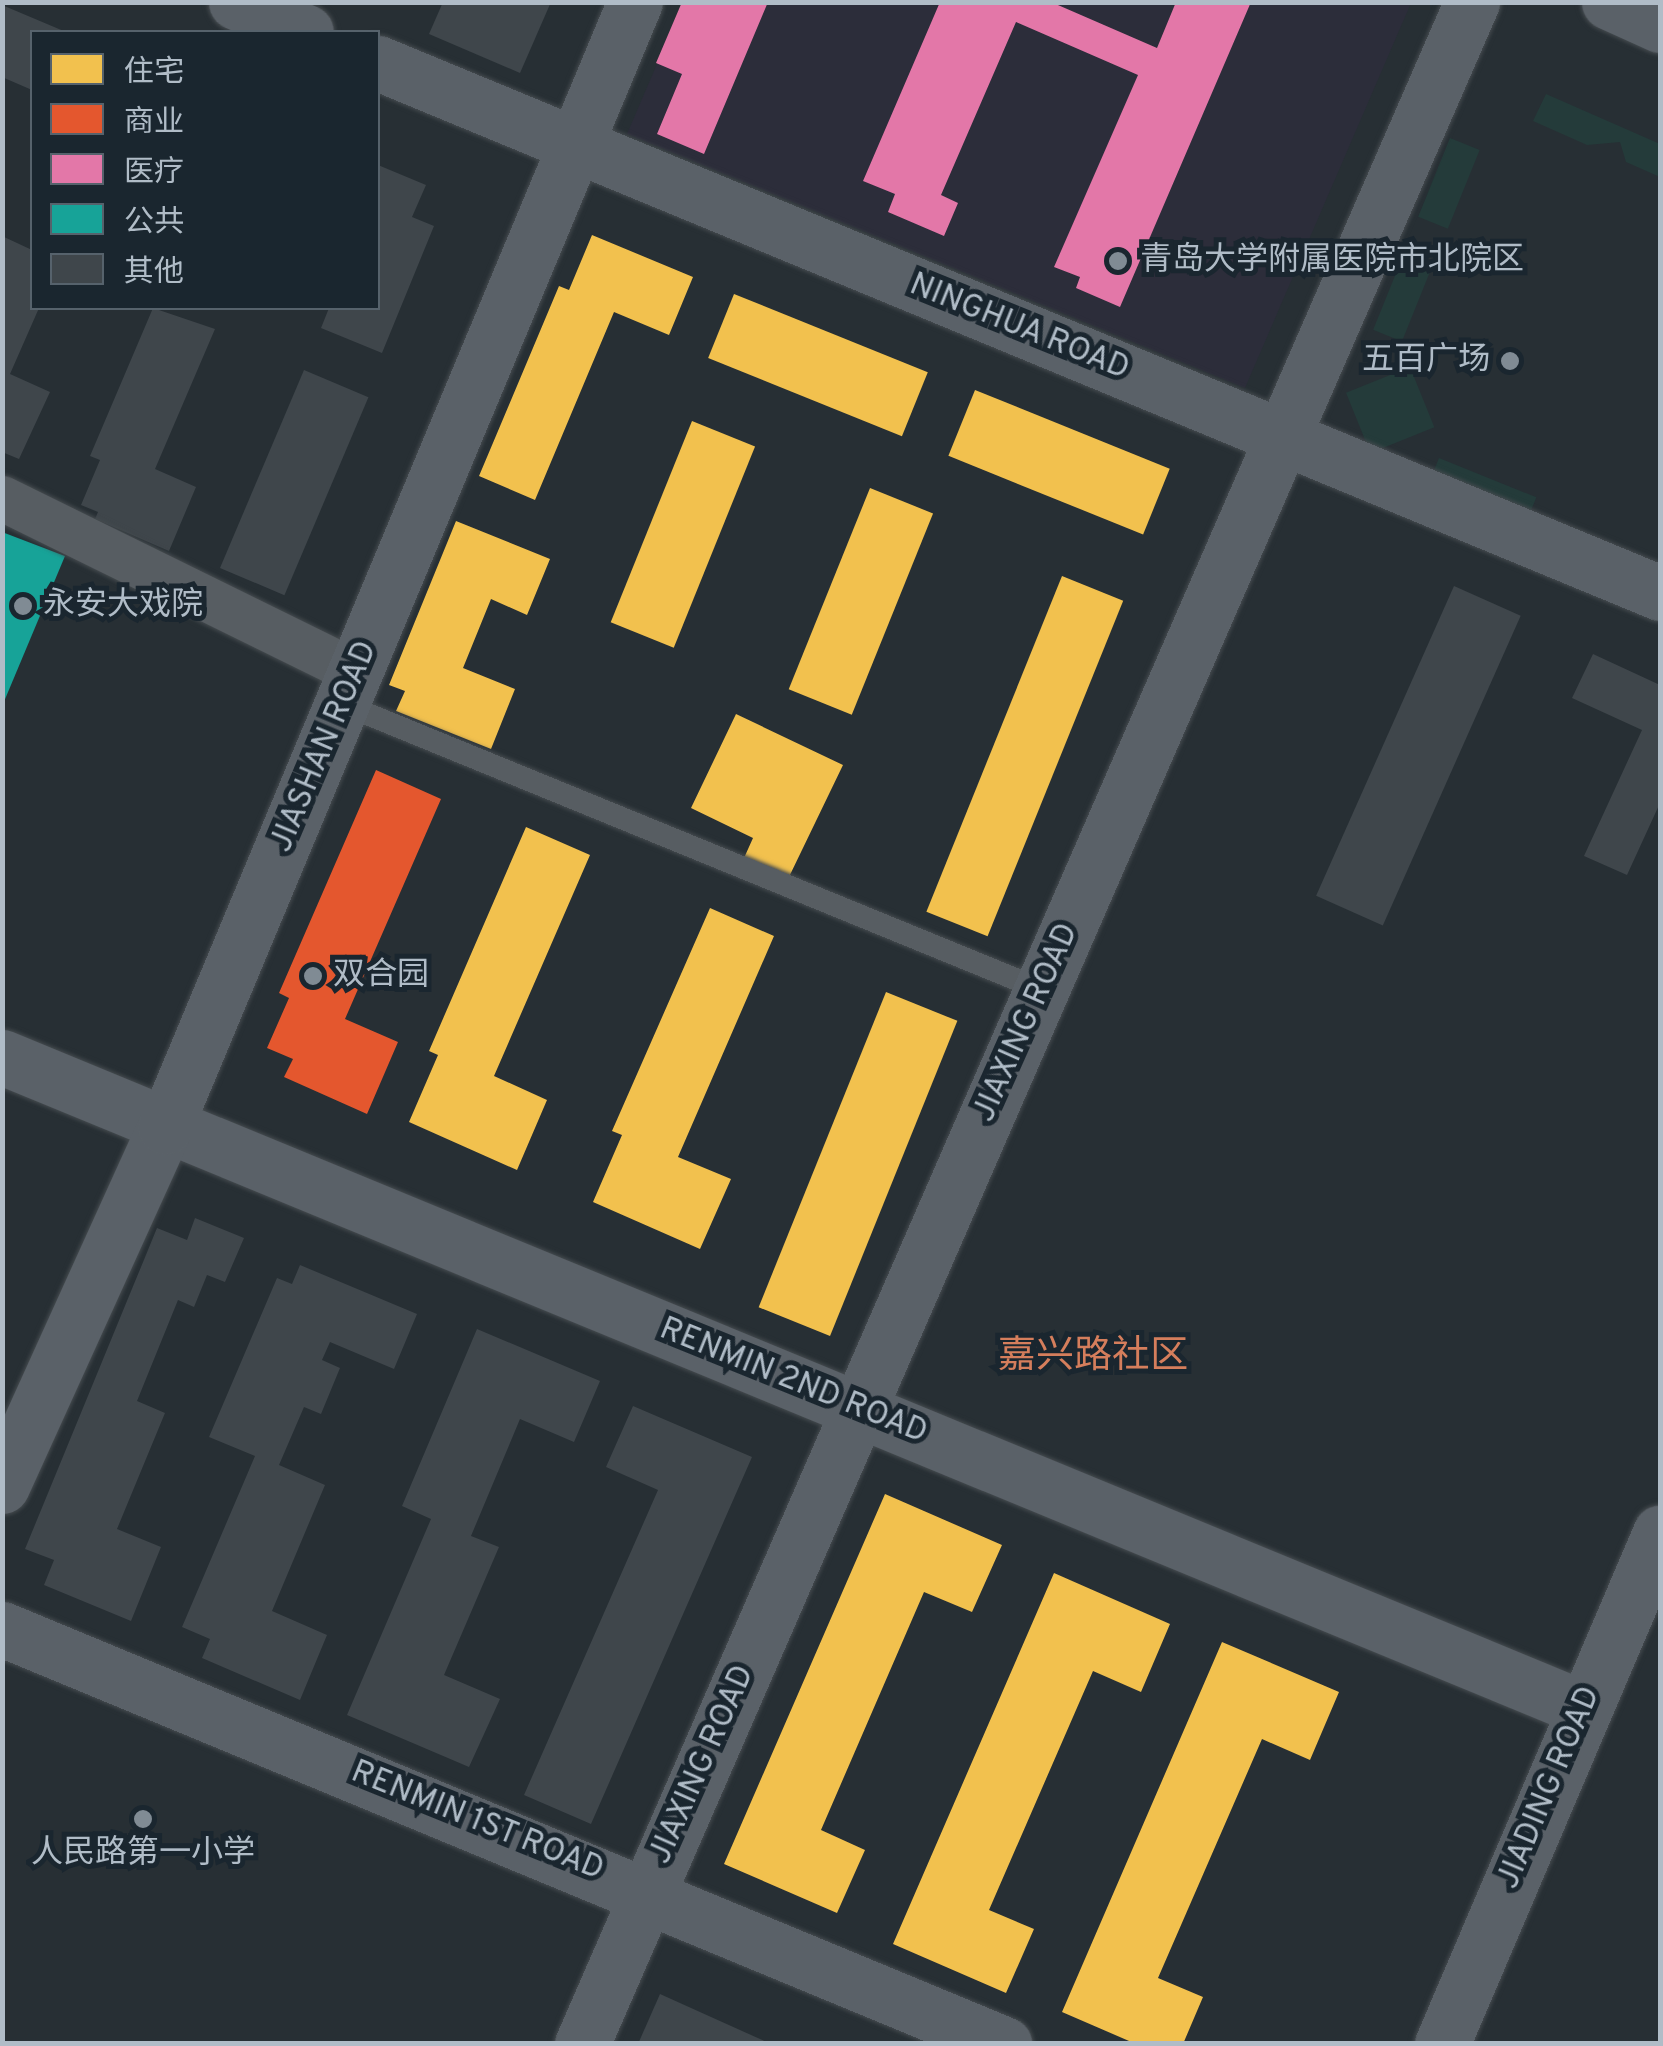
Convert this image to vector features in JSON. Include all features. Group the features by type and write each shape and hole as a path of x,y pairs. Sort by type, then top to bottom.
{"street":[{"path":"236,2 301,30"},
{"name":"JIASHAN ROAD","path":"2,1486 165,1127 636,2"},
{"name":"JIAXING ROAD","path":"582,2044 1472,2"},
{"path":"1608,2 1660,25"},
{"name":"NINGHUA ROAD","path":"380,64 576,148 1284,435 1660,594"},
{"path":"2,498 350,688"},
{"name":"RENMIN 2ND ROAD","path":"2,1057 1582,1708"},
{"name":"JIADING ROAD","path":"1442,2044 1582,1708 1660,1533"},
{"name":"RENMIN 1ST ROAD","path":"2,1629 648,1892 1004,2044"}],"lane":[{"path":"350,688 1042,990"}],"shaded area":[{"name":"青岛大学附属医院市北院区","path":"683,3 1411,3 1245,388 627,134"}],"green space":[{"path":"1546,94 1660,144 1660,177 1626,162 1620,142 1587,145 1533,121"},
{"path":"1450,138 1480,150 1448,229 1418,217"},
{"path":"1405,251 1434,263 1402,341 1373,330"},
{"path":"1410,367 1434,427 1370,453 1346,393"},
{"path":"1439,458 1536,497 1528,519 1430,479"}],"building: 住宅":[{"path":"592,235 693,277 669,335 614,312 535,500 479,476 559,286 569,290"},
{"path":"734,294 928,372 902,436 708,358"},
{"path":"975,390 1170,469 1143,534 948,456"},
{"path":"692,421 755,446 674,648 611,622"},
{"path":"870,488 933,513 852,715 789,689"},
{"path":"456,521 550,559 527,615 491,599 463,668 515,689 491,749 396,711 405,691 389,685"},
{"path":"1062,576 1123,601 988,936 926,912"},
{"path":"736,714 843,765 788,879 744,858 753,838 691,808"},
{"path":"526,827 590,855 494,1076 547,1100 517,1170 409,1122 438,1055 429,1051"},
{"path":"710,908 774,936 678,1157 731,1179 700,1249 593,1202 622,1135 612,1131"},
{"path":"886,992 957,1021 830,1336 759,1307"},
{"path":"885,1494 1002,1545 972,1612 924,1592 821,1830 865,1850 837,1913 724,1864"},
{"path":"1054,1573 1170,1624 1141,1692 1093,1671 989,1910 1034,1929 1006,1993 893,1944"},
{"path":"1222,1642 1339,1692 1310,1760 1262,1739 1158,1978 1203,1997 1183,2044 1136,2044 1062,2012"}],"building: 商业":[{"path":"376,770 441,799 345,1019 398,1042 367,1114 284,1077 293,1059 267,1048 289,998 279,993"}],"building: 医疗":[{"path":"682,2 768,2 704,154 657,134 682,74 656,63"},
{"path":"940,2 1051,2 1157,48 1176,2 1251,2 1120,307 1076,288 1080,277 1054,267 1138,75 1016,22 941,195 958,203 944,236 888,212 895,194 863,181"}],"building: 公共":[{"name":"永安大戏院","path":"2,532 65,556 3,704 2,704"}],"building: 其他":[{"path":"443,2 551,2 520,73 429,34"},
{"path":"2,5 61,30 30,30 30,89 2,77"},
{"path":"380,166 426,185 412,217 434,226 382,353 321,328 328,310 380,310"},
{"path":"2,236 30,249 30,310 38,310 10,374 50,392 19,459 2,452"},
{"path":"152,310 215,329 155,469 196,487 169,551 95,519 98,512 81,505 100,460 90,456"},
{"path":"304,370 368,397 284,595 220,568"},
{"path":"1454,586 1521,616 1383,925 1316,896"},
{"path":"1593,654 1660,685 1660,803 1627,875 1584,856 1642,730 1572,698"},
{"path":"195,1218 244,1238 225,1282 207,1275 194,1307 178,1300 137,1401 165,1413 117,1529 161,1547 131,1621 44,1585 54,1560 25,1549 157,1228 187,1240"},
{"path":"300,1265 417,1314 394,1369 330,1342 322,1360 340,1368 321,1414 304,1407 279,1465 325,1485 272,1611 327,1635 300,1700 202,1658 210,1639 182,1627 255,1456 209,1437 277,1278 292,1284"},
{"path":"477,1329 600,1381 574,1442 520,1419 471,1536 499,1547 444,1675 500,1699 469,1767 347,1715 431,1519 402,1506"},
{"path":"633,1406 752,1457 591,1824 524,1795 658,1490 606,1467"},
{"path":"660,1994 771,2044 638,2044"}],"place":[{"name":"青岛大学附属医院市北院区","path":"1118,261"},
{"name":"五百广场","path":"1510,361"},
{"name":"永安大戏院","path":"23,606"},
{"name":"双合园","path":"313,976"},
{"name":"人民路第一小学","path":"143,1819"}],"district":[{"name":"嘉兴路社区","path":"1093,1358"}]}
